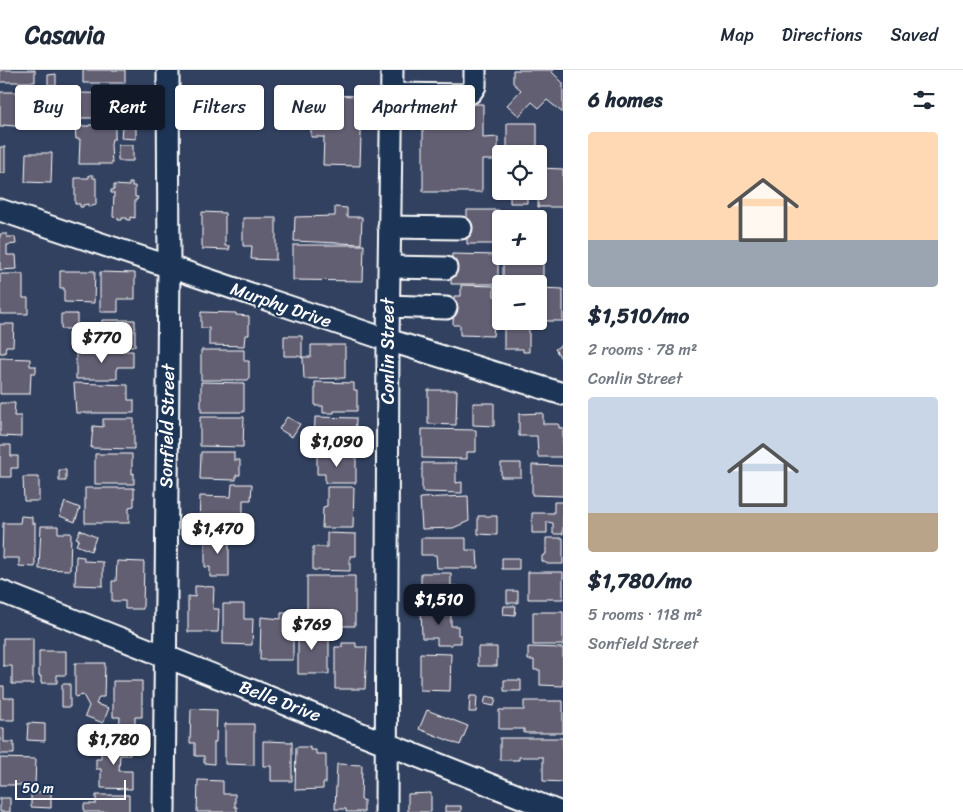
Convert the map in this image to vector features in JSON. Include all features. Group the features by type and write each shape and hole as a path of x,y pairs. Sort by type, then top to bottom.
{"street":[{"name":"Sonfield Street","path":"164,812 169,267 168,70"},
{"name":"Conlin Street","path":"392,70 392,85"},
{"path":"475,70 475,85"},
{"name":"Conlin Street","path":"386,812 388,306 391,130"},
{"name":"Murphy Drive","path":"0,210 388,340 563,394"},
{"path":"389,227 461,228"},
{"path":"389,268 446,268"},
{"path":"388,306 446,308"},
{"name":"Belle Drive","path":"0,591 559,812"}],"building":[{"path":"0,70 35,70 35,82 0,82"},
{"path":"83,70 125,70 125,83 83,83"},
{"path":"513,70 553,70 552,72 563,83 563,113 547,100 539,108 532,102 519,116 507,105 521,90 513,83"},
{"path":"56,74 56,85 48,85 48,75"},
{"path":"0,92 15,92 15,126 3,125 3,127 0,127"},
{"path":"81,93 91,93 91,118 81,118"},
{"path":"344,96 354,96 354,130 361,130 360,166 323,165 324,137 311,137 311,130 344,130"},
{"path":"475,104 483,104 483,138 498,137 498,145 492,145 492,160 482,160 482,192 423,192 423,130 475,130"},
{"path":"507,123 537,123 537,145 507,145"},
{"path":"91,125 91,130 115,130 115,139 112,139 111,144 112,164 79,164 80,139 76,139 75,130 81,130 81,126"},
{"path":"122,130 136,130 136,139 121,138"},
{"path":"118,145 133,145 133,161 118,161"},
{"path":"0,147 5,147 5,173 0,173"},
{"path":"26,153 52,153 51,183 25,182"},
{"path":"547,168 563,169 563,207 538,207 538,200 547,200"},
{"path":"89,175 93,175 93,178 96,178 96,205 88,207 88,204 80,207 80,204 75,204 75,178 89,178"},
{"path":"129,183 135,186 135,197 138,197 135,200 135,218 130,217 130,220 122,218 122,220 118,220 118,218 113,217 114,193 111,193 111,190 114,190 114,185 129,186"},
{"path":"510,200 527,200 527,203 510,203"},
{"path":"335,207 347,208 347,217 362,217 361,244 294,241 295,217 335,216"},
{"path":"467,210 492,210 492,244 467,244"},
{"path":"202,212 225,213 225,246 230,246 229,250 202,249"},
{"path":"243,218 276,218 276,260 251,259 252,246 243,246"},
{"path":"0,234 7,234 7,237 15,237 16,244 7,245 7,255 16,255 17,269 0,270"},
{"path":"293,245 364,245 363,281 293,280"},
{"path":"452,254 492,255 492,265 498,265 498,275 492,275 492,284 451,284"},
{"path":"503,265 543,265 543,275 503,275"},
{"path":"60,271 95,271 94,303 64,302 64,288 60,288"},
{"path":"100,272 135,273 135,299 118,299 118,312 100,312"},
{"path":"0,274 23,274 23,298 28,298 28,314 0,314"},
{"path":"461,285 492,286 493,336 460,335 460,325 453,325 454,296 461,296"},
{"path":"547,288 563,289 563,321 547,321"},
{"path":"201,312 236,313 236,315 249,316 249,335 245,335 244,346 209,345 209,328 201,328"},
{"path":"61,314 77,314 77,329 61,329"},
{"path":"102,320 135,320 135,346 98,346 98,333 102,333"},
{"path":"0,324 14,324 13,346 6,346 5,353 0,353"},
{"path":"504,330 529,330 529,352 523,352 523,349 504,349"},
{"path":"284,336 302,336 302,357 311,357 311,345 345,345 345,378 304,379 303,358 284,356"},
{"path":"563,344 563,359 562,360 555,349"},
{"path":"201,350 244,350 244,361 249,361 249,380 201,380"},
{"path":"76,351 133,351 133,367 117,367 117,379 76,379"},
{"path":"0,358 30,359 30,366 36,366 36,373 31,373 30,394 0,394"},
{"path":"201,382 244,383 244,412 201,412"},
{"path":"315,382 354,383 354,390 357,390 357,411 323,413 323,406 315,406"},
{"path":"74,383 128,385 128,400 134,400 134,413 76,413"},
{"path":"428,390 457,390 456,425 428,424"},
{"path":"0,403 15,403 14,416 21,416 21,437 0,436"},
{"path":"473,403 494,403 494,426 473,425"},
{"path":"543,413 543,424 559,424 559,428 563,428 563,457 538,457 537,436 519,436 519,414"},
{"path":"200,417 244,417 243,447 200,446"},
{"path":"287,417 300,424 292,437 279,429"},
{"path":"315,417 356,418 355,447 314,446"},
{"path":"103,419 134,419 134,449 91,448 93,426 103,427"},
{"path":"422,429 476,430 476,452 467,452 467,459 422,458"},
{"path":"0,445 11,445 11,456 18,456 18,468 11,468 11,477 0,477"},
{"path":"201,452 234,452 234,460 240,460 240,475 236,475 236,480 200,479"},
{"path":"317,453 356,454 356,483 325,483 325,474 317,474"},
{"path":"95,454 132,454 134,484 95,484"},
{"path":"422,463 456,463 456,483 462,482 462,493 422,492"},
{"path":"501,463 521,463 521,477 501,477"},
{"path":"532,465 563,466 563,496 532,495"},
{"path":"59,470 66,470 66,481 59,481"},
{"path":"23,477 39,477 39,501 24,501"},
{"path":"232,484 252,484 251,500 243,500 243,528 199,527 200,496 231,497"},
{"path":"327,487 354,487 353,528 322,528 323,507 327,506"},
{"path":"85,488 134,488 134,506 129,507 129,523 85,523"},
{"path":"468,496 469,521 453,528 422,529 420,498"},
{"path":"65,502 80,508 75,522 60,516"},
{"path":"554,502 563,502 563,534 553,534 553,523 547,522 547,533 532,533 532,513 554,513"},
{"path":"21,516 32,517 32,523 35,523 35,567 19,566 19,558 2,558 3,523 20,523"},
{"path":"478,516 497,516 497,535 478,534"},
{"path":"41,526 58,526 58,533 71,533 70,570 39,569"},
{"path":"80,530 96,537 91,551 76,545 79,539 76,538"},
{"path":"210,532 229,533 229,577 210,577 210,567 205,567 205,541 210,541"},
{"path":"327,533 356,534 356,556 350,556 350,571 313,570 313,547 327,547"},
{"path":"421,538 466,538 466,550 477,550 478,568 437,568 436,555 421,555"},
{"path":"546,538 563,538 563,564 548,564 542,561 542,556 546,554"},
{"path":"76,556 84,557 84,561 103,562 103,586 75,585"},
{"path":"502,558 519,558 519,569 502,569"},
{"path":"117,561 144,562 143,609 125,609 125,601 112,601 112,581 116,581"},
{"path":"528,572 563,572 563,599 528,599"},
{"path":"421,573 451,573 451,586 458,586 458,600 421,600"},
{"path":"307,576 355,576 355,626 334,626 334,611 307,611"},
{"path":"195,586 214,587 213,609 219,609 218,632 188,632 188,596 195,597"},
{"path":"507,591 518,591 518,603 507,603"},
{"path":"223,604 244,604 244,619 253,619 252,645 223,644"},
{"path":"504,606 516,606 515,615 503,614"},
{"path":"421,608 451,609 451,626 458,626 458,635 461,635 461,643 437,645 437,638 422,638"},
{"path":"533,612 563,612 563,645 533,645"},
{"path":"281,613 286,613 286,619 293,619 293,660 260,660 261,617 281,619"},
{"path":"298,622 311,622 311,634 329,634 329,674 298,674"},
{"path":"3,638 33,638 33,684 12,684 12,666 3,666"},
{"path":"342,643 356,643 356,647 367,647 365,689 335,689 335,647 342,647"},
{"path":"478,647 497,647 497,666 478,666"},
{"path":"528,647 563,648 563,686 540,685 540,670 534,670 534,660 528,660"},
{"path":"39,651 66,651 66,675 57,675 57,683 41,683 41,676 39,676"},
{"path":"420,653 451,654 450,691 420,690"},
{"path":"75,663 105,663 104,697 99,697 96,704 109,708 103,723 85,716 89,706 83,695 75,697"},
{"path":"504,680 521,680 521,691 504,691"},
{"path":"113,681 142,681 142,717 135,717 135,730 119,729 120,717 113,717"},
{"path":"62,684 70,684 70,707 62,707"},
{"path":"0,686 4,686 4,698 14,698 14,720 0,720"},
{"path":"470,696 477,696 476,712 469,712"},
{"path":"486,696 496,698 494,706 484,704"},
{"path":"524,701 563,701 563,733 524,733 524,729 499,729 499,710 524,710"},
{"path":"191,709 217,710 214,764 204,763 204,756 195,756 195,743 190,743"},
{"path":"427,710 468,726 460,745 419,729"},
{"path":"28,723 45,724 45,741 27,740"},
{"path":"225,724 254,724 254,765 225,764"},
{"path":"0,728 4,728 4,742 14,742 14,754 0,754"},
{"path":"500,738 563,738 563,782 543,781 543,757 519,757 519,760 500,760"},
{"path":"263,741 292,742 292,781 271,781 271,766 263,766"},
{"path":"101,742 130,742 130,755 120,755 119,771 132,771 132,789 101,788 101,769 96,769 96,759 101,759"},
{"path":"296,747 310,747 310,750 316,750 316,754 326,754 326,783 323,783 323,789 295,790"},
{"path":"0,758 36,759 35,785 0,785"},
{"path":"337,764 362,765 361,800 364,800 364,812 346,812 346,809 335,809"},
{"path":"198,780 223,781 223,794 235,794 237,812 197,812"},
{"path":"31,792 51,792 51,808 31,807"},
{"path":"431,793 431,812 408,812 408,794"},
{"path":"96,795 129,795 129,812 84,812 84,804 96,804"},
{"path":"0,798 10,798 10,812 0,812"},
{"path":"445,806 461,806 461,812 445,812"}]}
